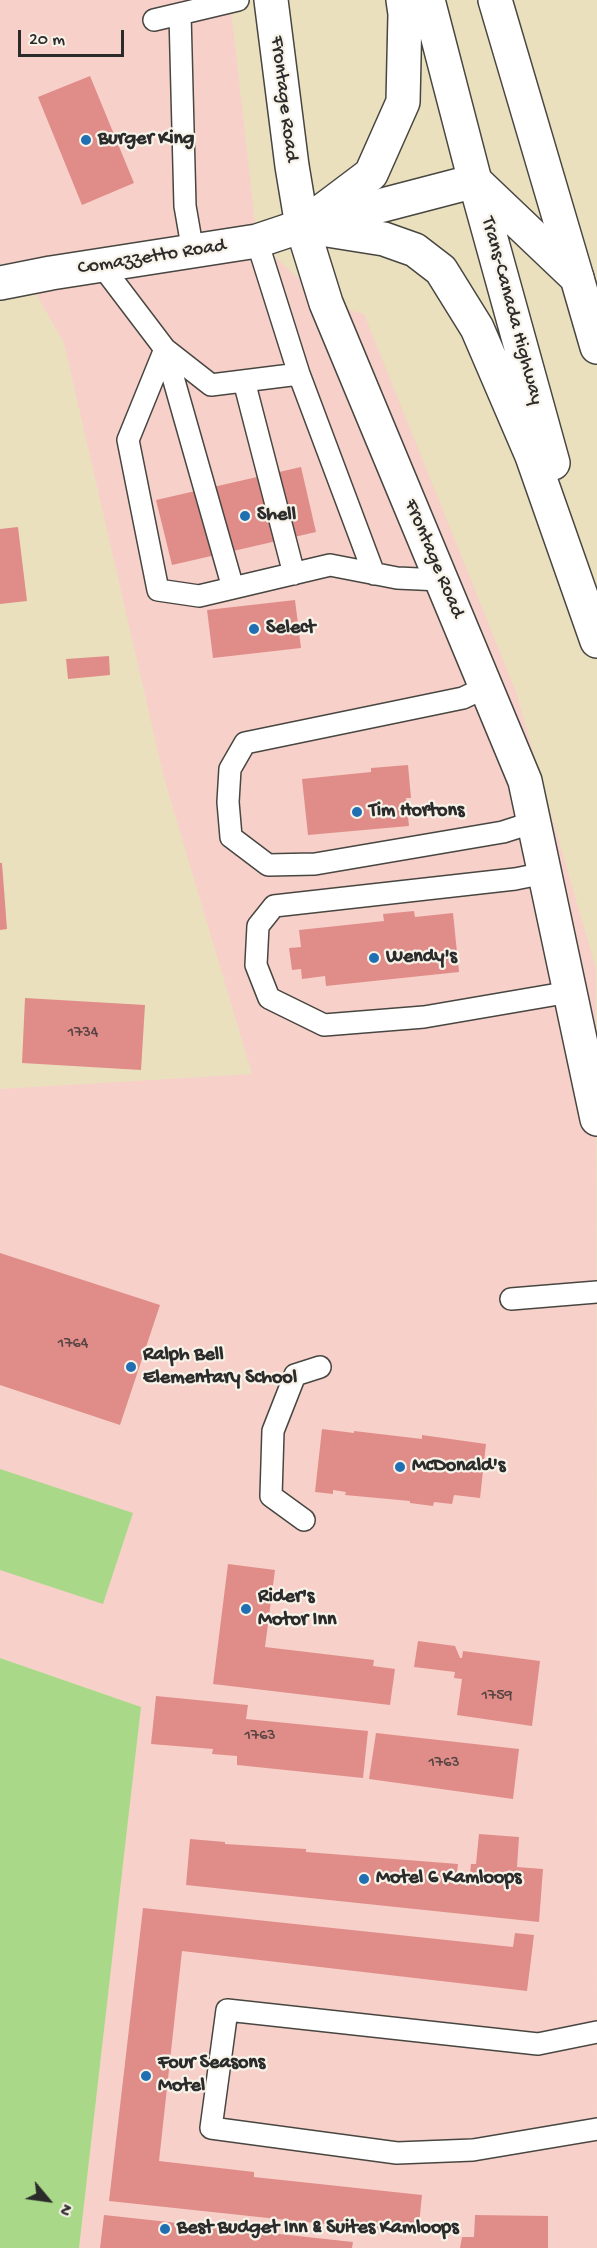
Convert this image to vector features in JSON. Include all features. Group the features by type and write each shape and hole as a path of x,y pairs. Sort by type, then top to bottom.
{"main road":[{"name":"Frontage Road","path":"271,0 302,226 326,303 525,781 597,1119"},
{"path":"302,226 371,174 403,102 405,14 403,0"},
{"name":"Trans-Canada Highway","path":"428,0 475,181 597,622"},
{"path":"495,0 597,347"},
{"path":"302,226 475,181 577,278"},
{"path":"302,226 384,239 415,250 441,270 477,328 532,456 597,641"},
{"name":"Comazzetto Road","path":"0,284 51,273 257,241 302,226"}],"lane":[{"path":"154,20 238,0"},
{"path":"180,14 185,206 193,252"},
{"path":"257,241 299,374 374,574"},
{"path":"102,266 165,349 211,386 299,374"},
{"path":"165,349 128,440 158,590 199,596 330,565 397,578 441,580"},
{"path":"165,349 233,588"},
{"path":"244,381 294,574"},
{"path":"486,687 463,698 245,743 230,769 228,802 231,837 268,865 315,864 503,832 534,822"},
{"path":"545,873 515,879 274,906 258,926 256,965 269,998 324,1024 424,1017 570,992"},
{"path":"512,1299 597,1292"},
{"path":"304,1520 271,1496 273,1431 295,1375 320,1367"},
{"path":"597,2032 538,2044 227,2010 211,2128 397,2153 473,2150 597,2129"}],"shaded area":[{"path":"0,0 230,0 257,241 326,303 364,314 516,692 596,969 597,2248 79,2248 141,1707 0,1658 0,1089 252,1074 164,778 64,343 27,278 0,283"}],"green space":[{"path":"0,1469 133,1513 103,1604 0,1570"},
{"path":"0,1658 141,1707 79,2248 0,2248"}],"building":[{"name":"Burger King","path":"90,76 134,183 82,205 38,97"},
{"path":"301,467 316,532 172,565 156,500"},
{"path":"18,527 27,601 0,604 0,529"},
{"name":"Select","path":"295,600 301,648 213,658 207,610"},
{"path":"109,656 110,675 68,679 66,659"},
{"name":"Tim Hortons","path":"408,765 411,798 406,798 409,826 308,835 302,779 371,772 371,768"},
{"path":"0,863 2,863 7,929 0,930"},
{"name":"Wendy's","path":"414,911 415,917 453,913 459,972 326,986 325,976 302,979 301,969 292,970 289,948 301,947 299,930 384,921 383,914"},
{"path":"25,998 145,1005 141,1070 22,1063"},
{"name":"Ralph Bell Elementary School","path":"0,1253 160,1305 120,1425 0,1385"},
{"name":"McDonald's","path":"322,1429 422,1439 422,1435 486,1444 480,1498 454,1495 452,1504 434,1502 433,1506 410,1503 410,1501 345,1495 346,1492 333,1490 333,1494 315,1492"},
{"name":"Rider's Motor Inn","path":"228,1564 275,1570 265,1647 374,1660 373,1666 395,1669 390,1705 213,1684"},
{"path":"418,1641 455,1646 460,1658 462,1658 463,1651 540,1661 532,1726 457,1715 462,1679 454,1678 455,1672 414,1667"},
{"path":"156,1696 248,1705 246,1719 368,1731 363,1778 237,1765 237,1756 212,1754 213,1749 151,1744"},
{"path":"376,1733 519,1749 513,1799 369,1779"},
{"name":"Motel 6 Kamloops","path":"479,1834 519,1837 517,1867 543,1869 539,1922 186,1885 190,1839 225,1842 225,1844 306,1849 306,1852 458,1864 457,1872 470,1873 471,1864 476,1864"},
{"name":"Four Seasons Motel","path":"143,1908 513,1947 515,1933 534,1935 527,1991 182,1951 159,2161 254,2172 254,2177 422,2195 418,2234 109,2201"},
{"name":"Best Budget Inn & Suites Kamloops","path":"104,2215 353,2242 352,2248 100,2248"},
{"path":"475,2215 548,2216 548,2248 460,2248 462,2237 474,2237"}],"place":[{"name":"Burger King","path":"86,140"},
{"name":"Shell","path":"245,516"},
{"name":"Select","path":"254,629"},
{"name":"Tim Hortons","path":"357,812"},
{"name":"Wendy's","path":"374,958"},
{"name":"Ralph Bell Elementary School","path":"131,1367"},
{"name":"McDonald's","path":"400,1467"},
{"name":"Rider's Motor Inn","path":"246,1609"},
{"name":"Motel 6 Kamloops","path":"364,1879"},
{"name":"Four Seasons Motel","path":"146,2076"},
{"name":"Best Budget Inn & Suites Kamloops","path":"165,2229"}]}
